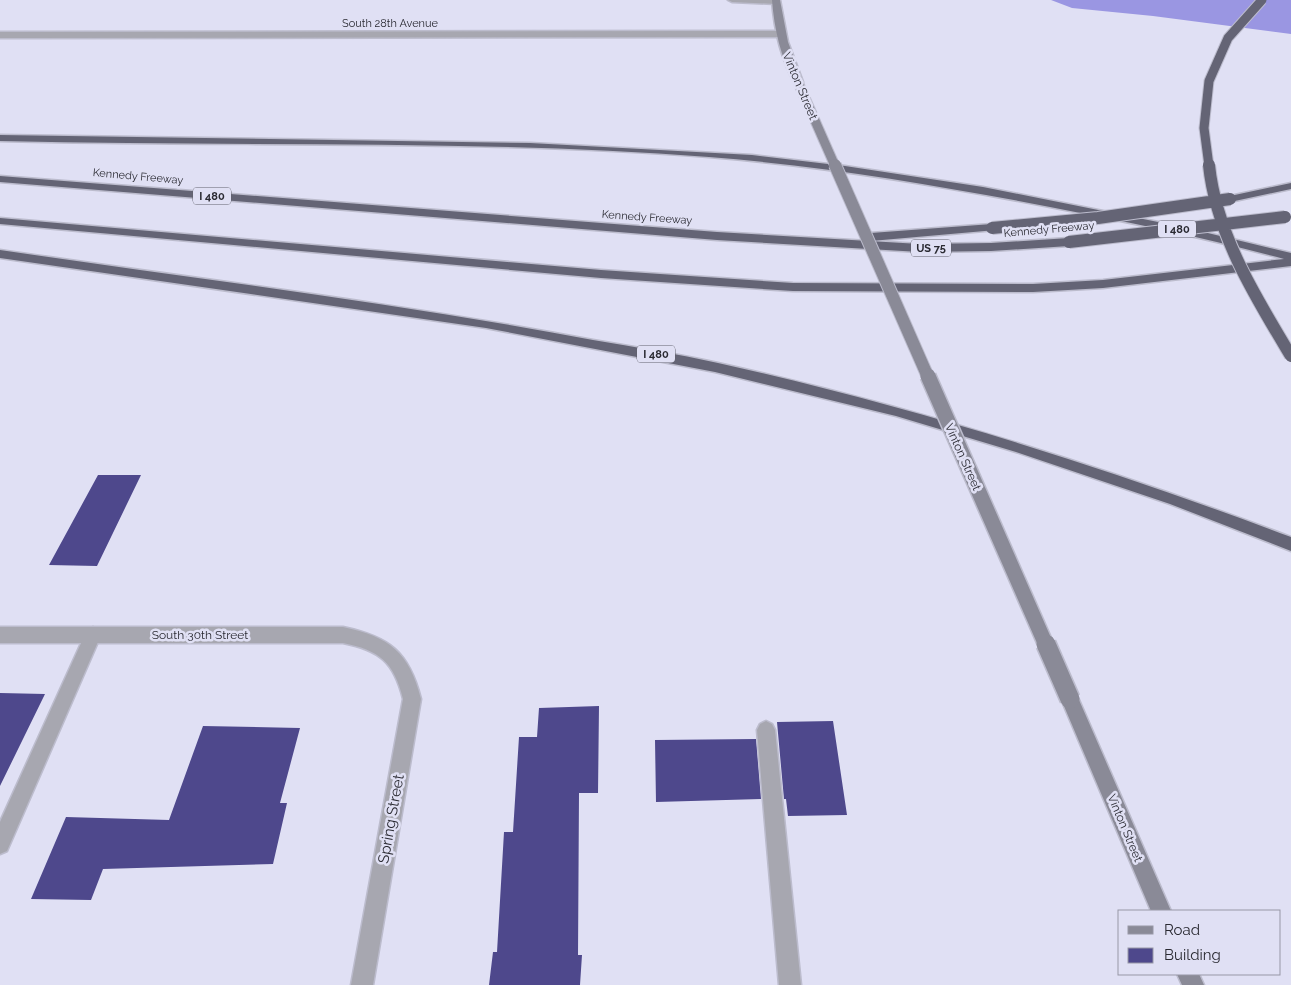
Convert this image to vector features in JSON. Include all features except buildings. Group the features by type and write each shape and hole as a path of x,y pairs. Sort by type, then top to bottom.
{"highway":[{"path":"1262,0 1244,18 1220,52 1209,86 1204,130 1212,183 1220,216 1232,249 1263,310 1291,356"},
{"path":"0,138 469,144 710,155 867,172 948,184 1217,237 1291,257"},
{"name":"Kennedy Freeway","path":"0,179 522,222 920,248 991,247 1069,242 1288,216"},
{"path":"792,241 992,228 1098,218 1230,199 1291,186"},
{"path":"0,221 601,274 793,287 1032,288 1192,275 1291,262"},
{"name":"I 480","path":"0,254 486,324 714,367 896,411 1018,447 1176,500 1291,544"}],"street":[{"path":"732,0 776,1"},
{"name":"Vinton Street","path":"776,1 780,34 798,82 1070,699 1161,910"},
{"name":"South 28th Avenue","path":"0,35 780,34"},
{"name":"South 30th Street","path":"0,635 343,635 363,638 394,656"},
{"path":"0,844 93,635"},
{"name":"Spring Street","path":"362,985 412,699 408,678 394,656"},
{"path":"766,730 790,985"}],"shaded area":[{"path":"1051,0 1291,0 1291,34 1153,16 1072,8"}]}
